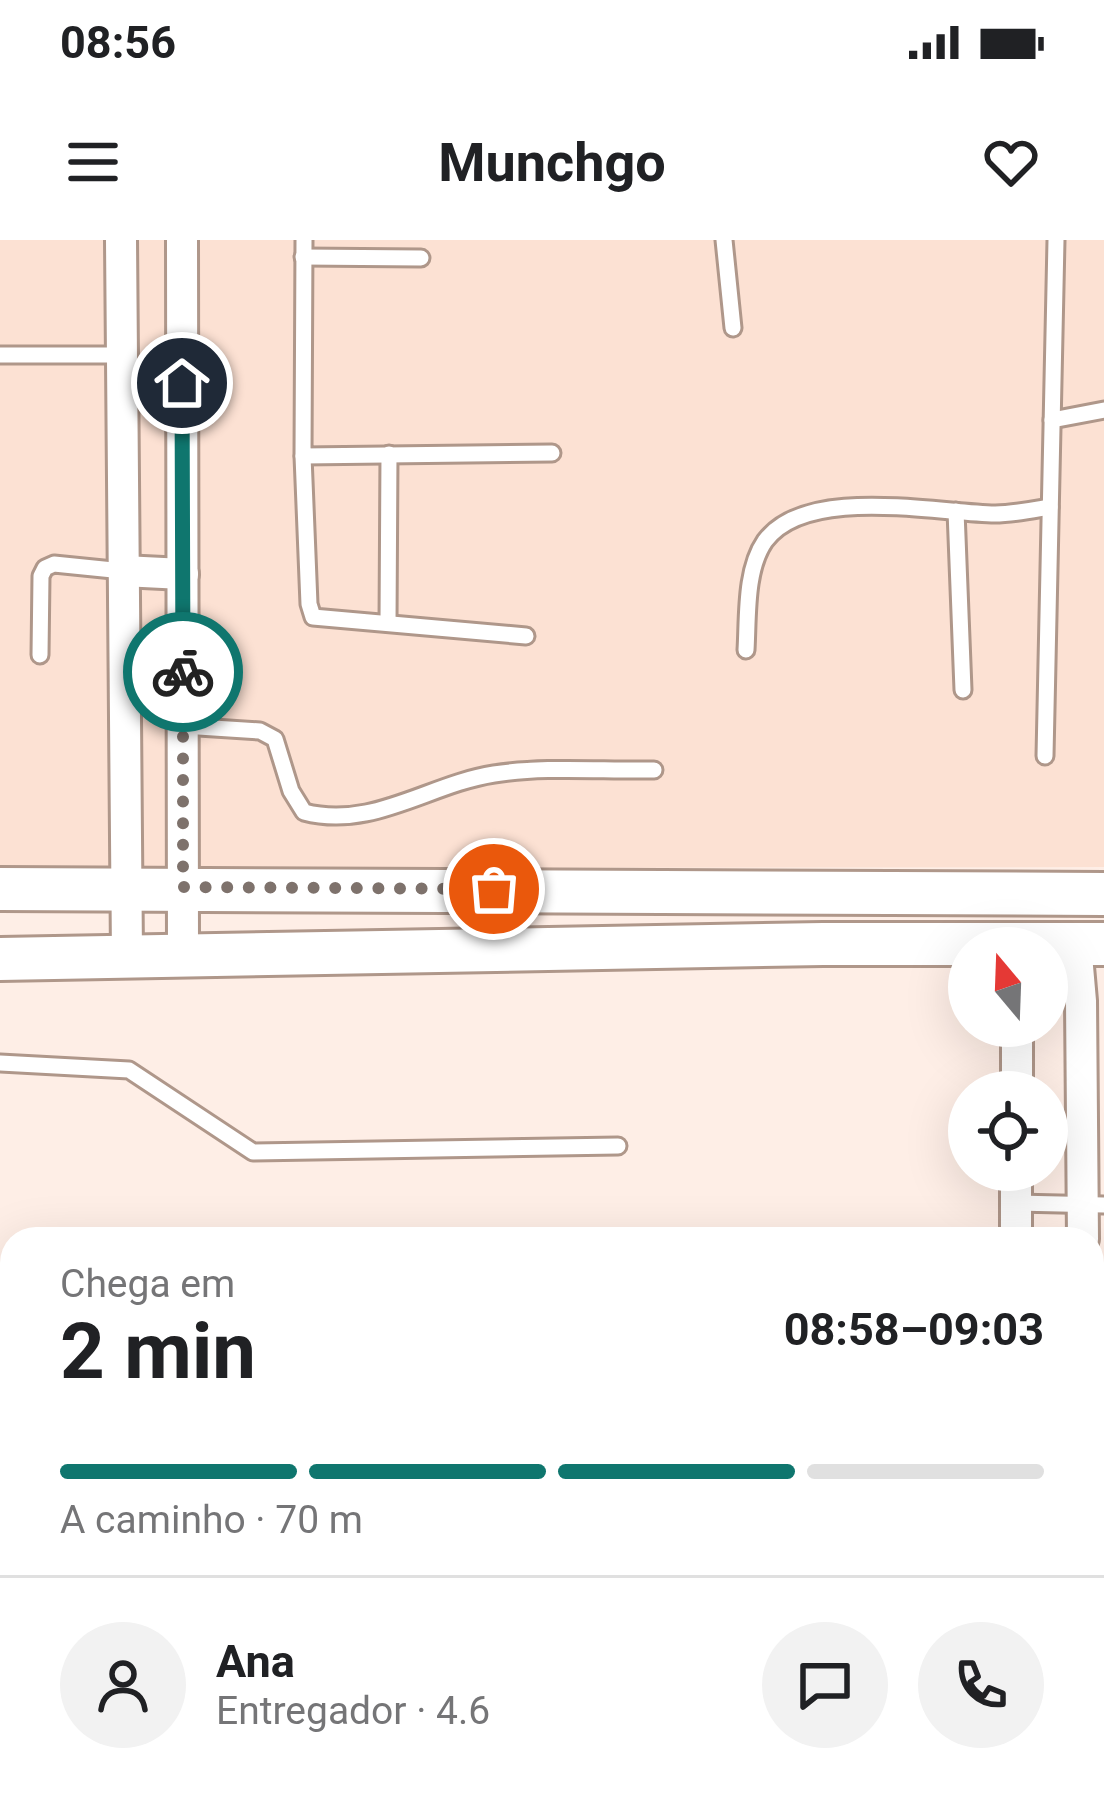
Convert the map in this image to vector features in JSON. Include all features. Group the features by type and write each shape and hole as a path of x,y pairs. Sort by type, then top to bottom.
{"main road":[{"path":"0,889 1102,894"},
{"path":"0,959 948,947"}],"street":[{"path":"121,240 127,956"},
{"path":"182,240 183,954"},
{"path":"123,572 183,574"},
{"path":"1029,927 1047,912 1102,894"},
{"path":"1090,944 1081,1001 1093,1205"},
{"path":"1016,1191 1016,1227"}],"lane":[{"path":"724,240 733,328"},
{"path":"1046,756 1056,240"},
{"path":"421,258 303,249 309,604 313,616 526,636"},
{"path":"0,355 122,355"},
{"path":"1052,420 1104,410"},
{"path":"303,456 552,453"},
{"path":"388,623 389,454"},
{"path":"746,650 751,583 764,542 787,523 844,505 999,514 1050,507"},
{"path":"956,511 963,690"},
{"path":"40,655 45,568 123,572"},
{"path":"183,726 260,731 275,740 291,791 304,812 329,818 388,810 469,779 499,773 654,770"},
{"path":"0,1063 129,1070 254,1153 618,1147"},
{"path":"1016,1203 1093,1205"}],"shaded area":[{"path":"0,240 1104,240 1104,867 0,869"}],"way so far":[{"path":"183,672 183,887 494,889"}],"route":[{"path":"182,383 183,672"}]}
